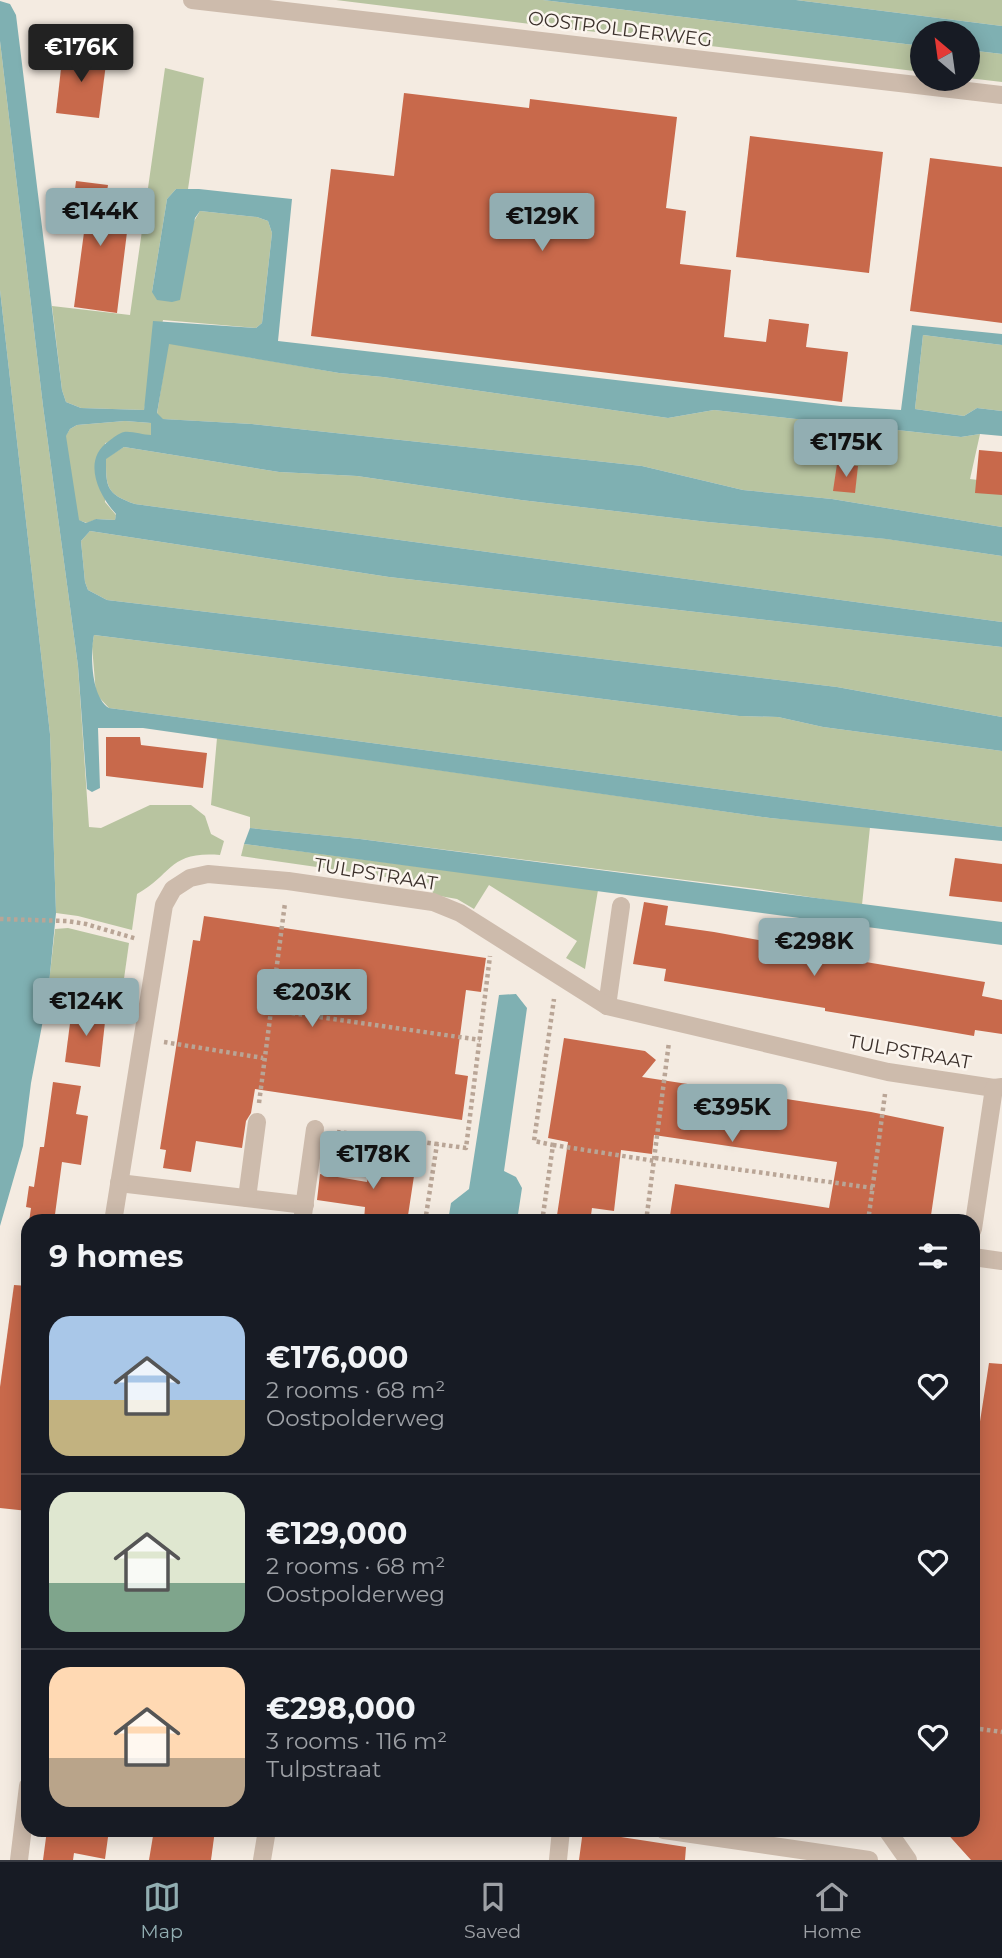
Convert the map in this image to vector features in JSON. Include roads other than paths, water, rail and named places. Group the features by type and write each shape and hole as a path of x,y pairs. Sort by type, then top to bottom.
{"street":[{"name":"OOSTPOLDERWEG","path":"192,0 1002,95"},
{"name":"TULPSTRAAT","path":"114,1214 164,905 173,889 190,878 208,874 288,881 433,902 460,913 607,1006 888,1072 998,1087"},
{"path":"607,1006 621,906"},
{"path":"976,1214 998,1087"},
{"path":"247,1198 257,1122"},
{"path":"119,1182 247,1198 303,1213 315,1129"},
{"path":"980,1258 1002,1261"},
{"path":"19,1860 22,1837"},
{"path":"262,1860 266,1837"},
{"path":"558,1860 560,1837"},
{"path":"712,1837 869,1860"},
{"path":"892,1837 908,1860"}],"water":[{"path":"543,0 796,0 962,21 910,21 910,45"},
{"path":"0,1 10,4 16,15 62,390 66,402 81,408 144,410 153,321 256,328 262,323 272,233 268,221 257,217 200,211 195,218 180,300 157,300 152,292 167,199 176,189 292,199 278,341 840,406 901,410 912,325 1002,334 1002,345 923,335 915,409 964,416 977,408 1002,411 1002,436 980,434 961,437 714,410 668,418 339,373 169,344 157,413 163,419 252,424 642,466 743,490 832,499 1002,527 1002,556 886,539 521,500 357,476 279,472 124,447 106,459 106,476 113,493 135,504 1002,622 1002,647 389,577 90,531 81,541 88,590 107,600 837,687 1002,717 1002,751 823,727 778,717 739,716 94,635 92,664 95,685 98,695 109,708 1002,827 1002,841 770,818 143,728 98,728 100,788 92,792 87,789 78,666 43,406 0,41","holes":["125,421 151,423 151,435 122,433 112,438 96,458 94,468 99,488 116,514 115,520 96,519 86,523 79,520 66,436 70,429 77,425"]},
{"path":"980,23 1002,26 1002,54 980,51"},
{"path":"0,290 50,734 56,913 48,994 31,1083 23,1146 0,1226"},
{"path":"250,828 360,839 1002,922 1002,945 244,844"},
{"path":"516,994 527,1008 504,1171 516,1177 522,1188 518,1214 449,1214 451,1203 469,1189 499,995"}]}
